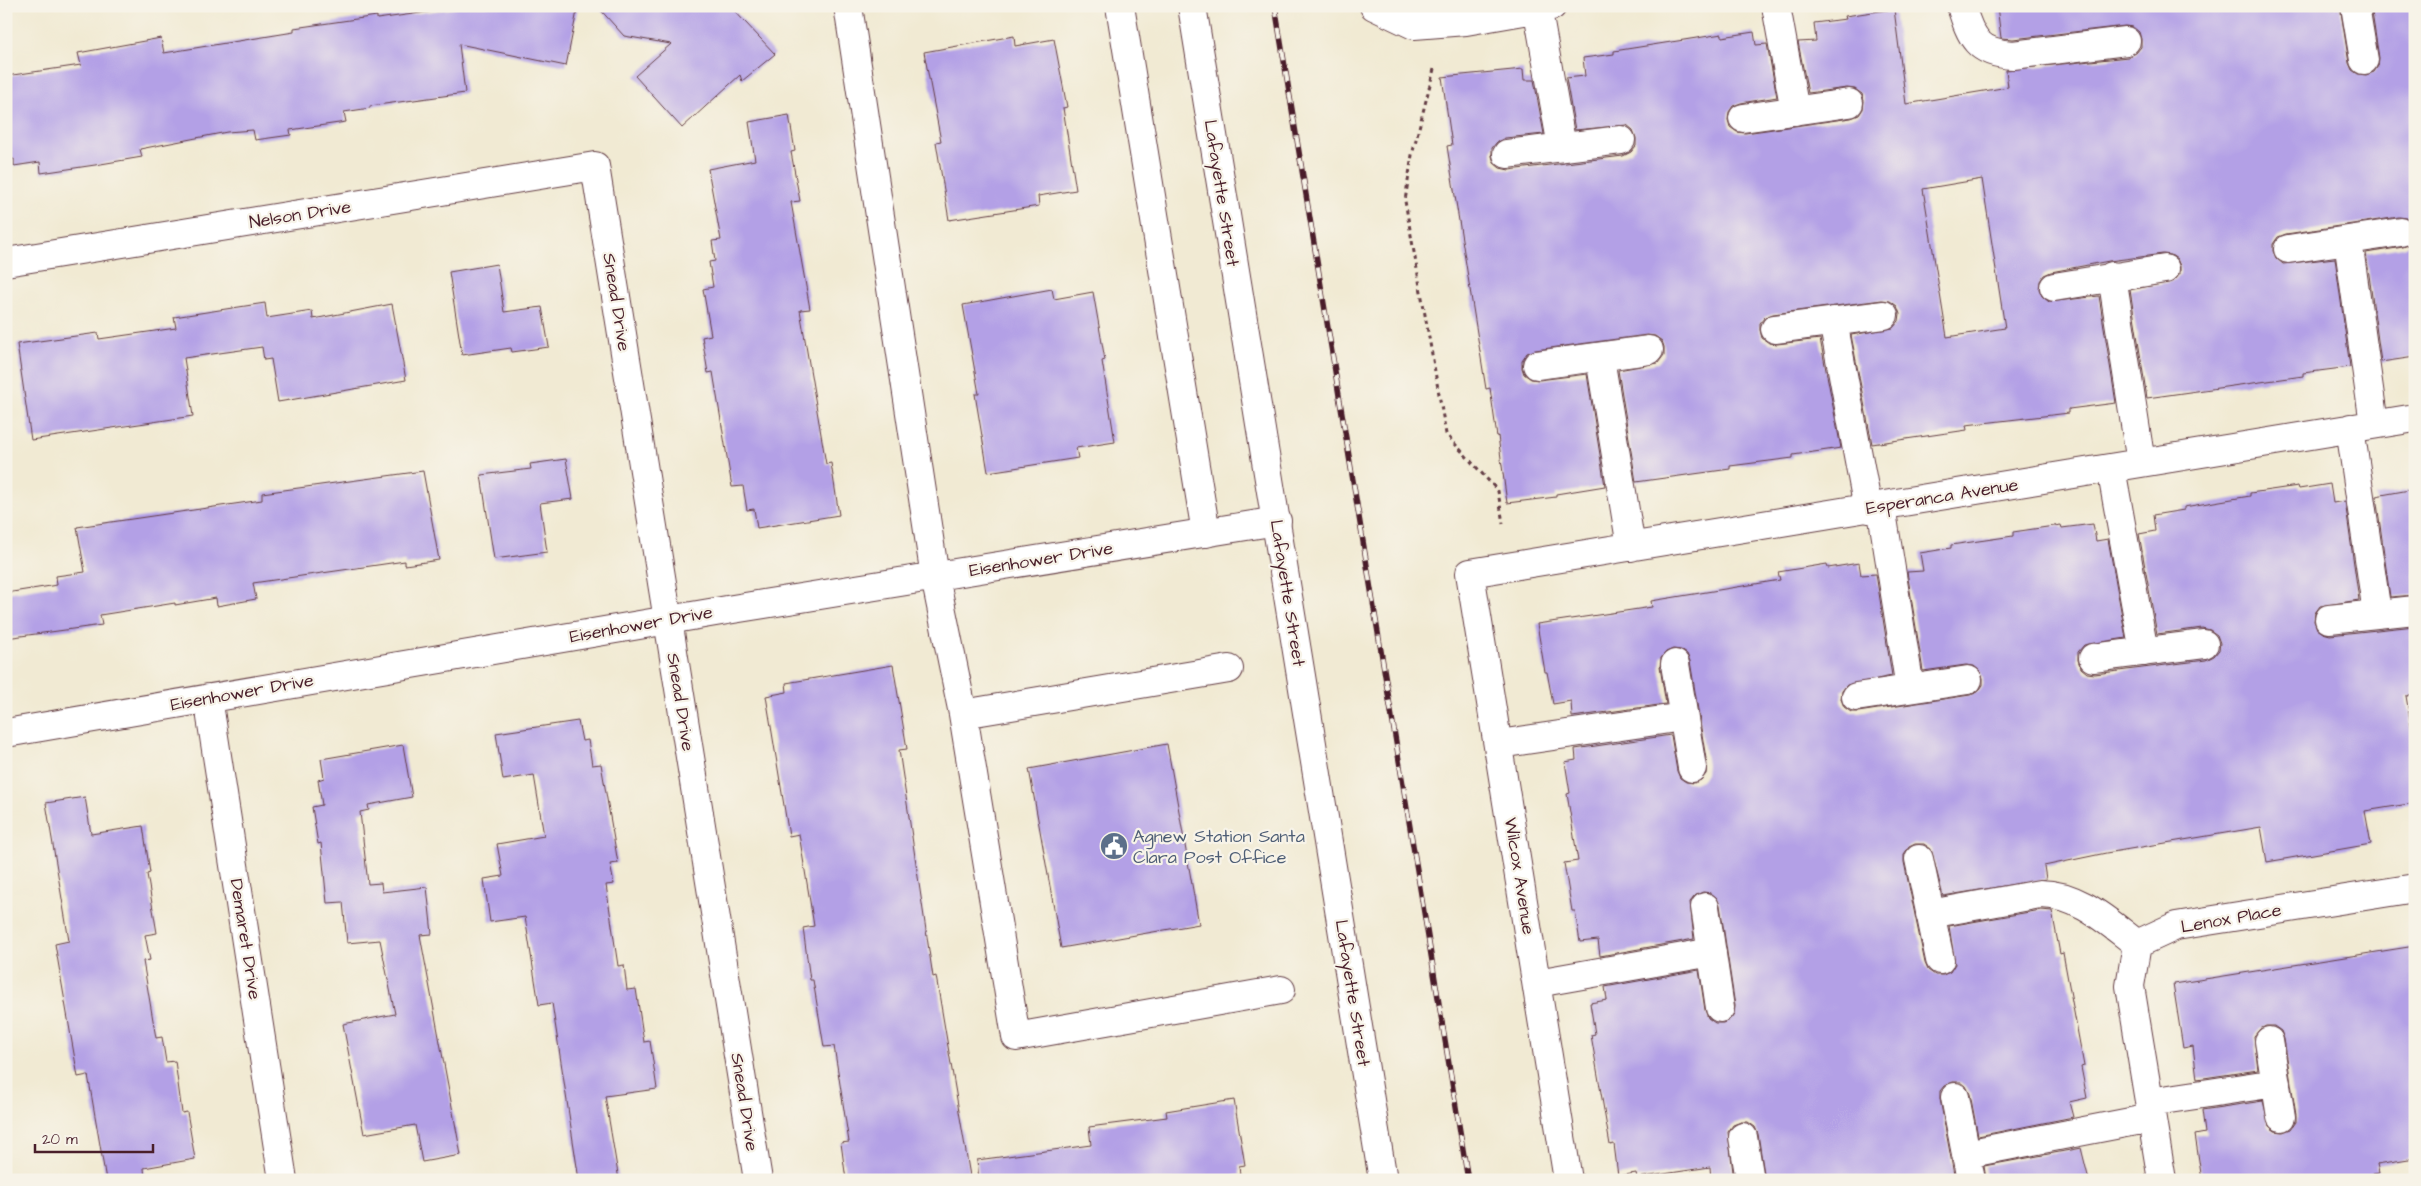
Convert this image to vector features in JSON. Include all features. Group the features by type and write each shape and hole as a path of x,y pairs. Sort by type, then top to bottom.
{"street":[{"path":"848,6 935,577 964,714 1016,1037 1281,990"},
{"path":"1120,6 1206,532"},
{"name":"Lafayette Street","path":"1192,6 1383,1180"},
{"path":"1374,6 1414,25 1466,21 1542,7 1562,147"},
{"path":"1776,6 1795,111"},
{"path":"1961,6 1968,29 1976,42 1997,54 2013,55 2126,41"},
{"path":"2355,6 2364,60"},
{"path":"1742,118 1849,103"},
{"path":"1507,154 1621,140"},
{"name":"Nelson Drive","path":"6,262 595,166"},
{"name":"Snead Drive","path":"595,166 758,1180"},
{"path":"2288,249 2401,232"},
{"path":"2348,241 2376,613"},
{"path":"2054,287 2112,276 2165,269"},
{"path":"2112,276 2141,463"},
{"path":"1775,329 1884,315"},
{"path":"1833,321 1874,507 1910,688"},
{"path":"1537,365 1649,350"},
{"path":"1600,358 1631,547"},
{"name":"Esperanca Avenue","path":"1470,573 2415,418"},
{"path":"2111,468 2144,652"},
{"name":"Eisenhower Drive","path":"6,733 668,620 1276,521"},
{"name":"Wilcox Avenue","path":"1470,573 1568,1180"},
{"path":"2329,619 2415,610"},
{"path":"2093,658 2204,644"},
{"path":"1675,664 1692,768"},
{"path":"964,714 1229,669"},
{"path":"1856,697 1968,680"},
{"name":"Demaret Drive","path":"208,698 283,1180"},
{"path":"1499,744 1683,716"},
{"path":"1919,859 1940,960"},
{"name":"Lenox Place","path":"2138,944 2176,926 2415,888"},
{"path":"1930,914 2040,894 2051,894 2079,902 2138,944 2130,986 2162,1180"},
{"path":"1705,907 1720,1008"},
{"path":"1537,983 1712,952"},
{"path":"2269,1041 2281,1117"},
{"path":"1955,1097 1969,1167 2150,1110 2276,1083"},
{"path":"1743,1137 1750,1180"}],"path":[{"path":"1434,70 1412,154 1406,201 1446,434 1498,491 1503,524"}],"building":[{"path":"471,6 578,6 566,66 459,44 465,93 370,106 370,108 344,112 346,122 290,130 291,135 255,140 253,130 227,132 140,149 142,157 41,173 40,162 14,166 14,159 6,160 6,76 81,65 78,53 161,38 164,53 294,32 294,28 377,16 377,19"},
{"path":"597,6 730,6 775,54 742,81 740,75 682,128 635,76 671,44 624,36"},
{"path":"1997,6 2340,6 2349,63 2352,70 2358,74 2366,75 2374,72 2378,66 2379,58 2371,6 2415,6 2415,226 2407,218 2399,217 2286,234 2278,237 2273,244 2276,258 2283,264 2335,258 2350,367 2303,373 2303,376 2147,398 2130,290 2174,281 2180,274 2180,266 2177,259 2171,255 2163,254 2109,261 2051,272 2044,275 2040,281 2039,289 2042,296 2049,302 2099,296 2116,403 2069,409 2069,413 1966,425 1967,430 1872,444 1851,335 1893,328 1899,321 1900,314 1897,306 1890,301 1882,300 1773,314 1765,317 1760,323 1762,338 1769,343 1777,344 1820,339 1841,448 1793,455 1793,458 1730,466 1730,469 1636,482 1618,370 1658,363 1664,355 1662,341 1655,336 1647,335 1535,350 1527,353 1522,360 1524,374 1531,379 1539,380 1587,374 1605,486 1556,494 1556,497 1507,503 1490,388 1486,389 1447,146 1452,145 1442,77 1523,69 1524,80 1534,80 1544,134 1505,138 1497,142 1492,148 1494,163 1500,168 1509,170 1623,156 1631,152 1636,146 1636,138 1633,130 1627,125 1575,130 1566,78 1585,76 1583,58 1614,54 1614,51 1722,34 1722,37 1754,32 1756,45 1767,44 1777,97 1733,106 1729,112 1728,120 1730,127 1737,132 1745,133 1851,118 1859,115 1863,109 1864,101 1862,94 1855,89 1847,88 1808,93 1798,42 1816,41 1814,23 1846,19 1845,16 1894,9 1906,104 2008,87 2006,70 2128,57 2136,53 2141,47 2139,32 2133,27 2125,26 2013,39 2001,38","holes":["1982,179 2005,328 1947,337 1923,189"]},
{"path":"1014,36 1015,46 1054,39 1067,107 1063,108 1076,190 1038,196 1039,206 949,220 936,142 941,141 924,52"},
{"path":"789,115 795,151 791,152 800,201 791,202 810,309 800,310 826,464 831,463 839,515 757,528 754,509 747,510 743,486 732,487 713,372 708,373 702,337 711,335 703,289 713,287 709,262 715,261 712,241 721,240 708,169 755,160 749,122"},
{"path":"2415,239 2415,357 2381,362 2366,253 2403,247"},
{"path":"497,264 504,312 542,307 549,347 512,352 511,348 462,355 449,272"},
{"path":"1052,289 1054,299 1093,292 1105,360 1102,361 1115,442 1076,448 1078,458 988,472 975,394 979,394 963,305"},
{"path":"265,303 267,318 312,311 313,319 392,304 406,380 278,402 271,359 264,360 262,347 184,358 193,416 31,440 17,344 98,333 99,339 176,328 174,317"},
{"path":"566,459 573,499 540,503 547,552 494,559 481,475 531,469 530,464"},
{"path":"423,471 439,560 405,565 405,561 253,583 256,599 217,606 216,598 175,605 175,603 100,615 102,625 6,638 6,593 57,585 56,576 85,572 77,527 262,500 262,493"},
{"path":"2330,484 2333,503 2345,501 2359,600 2320,606 2315,613 2314,621 2317,629 2330,635 2415,626 2415,695 2406,696 2415,748 2415,803 2365,811 2371,844 2267,862 2261,827 2106,853 2044,866 2046,879 1943,896 1931,849 1924,844 1915,844 1909,847 1904,854 1904,862 1925,963 1928,970 1935,975 1943,975 1950,972 1955,964 1949,926 2041,910 2052,911 2060,954 2063,953 2084,1066 2081,1067 2087,1098 2069,1102 2073,1117 1978,1136 1970,1094 1966,1086 1961,1082 1953,1082 1944,1086 1940,1091 1940,1099 1955,1180 1765,1180 1758,1134 1755,1127 1748,1122 1733,1125 1728,1132 1734,1180 1711,1180 1710,1167 1637,1178 1636,1173 1618,1176 1614,1144 1610,1145 1591,1035 1595,1034 1590,1003 1607,1000 1605,987 1699,970 1708,1018 1715,1023 1723,1023 1734,1014 1735,1006 1720,905 1717,898 1711,893 1703,892 1696,895 1690,902 1694,939 1600,956 1598,940 1580,942 1575,911 1572,911 1564,863 1578,861 1567,794 1570,793 1565,762 1576,760 1575,749 1671,735 1677,771 1680,778 1686,782 1694,783 1701,780 1706,774 1707,765 1690,661 1687,654 1681,650 1673,649 1666,652 1661,658 1660,667 1666,704 1572,717 1571,701 1553,704 1547,672 1545,672 1537,624 1652,607 1651,601 1780,580 1778,572 1827,564 1828,568 1859,563 1861,575 1876,574 1892,676 1847,685 1842,691 1841,699 1844,707 1851,712 1858,712 1970,695 1978,692 1983,685 1980,671 1974,666 1966,665 1923,671 1907,572 1923,571 1920,553 1951,548 1951,545 2013,536 2013,532 2061,525 2062,528 2093,524 2096,541 2108,539 2126,638 2084,645 2078,652 2081,668 2087,673 2095,674 2206,660 2214,656 2219,650 2220,643 2217,635 2210,630 2202,628 2157,634 2139,534 2155,531 2153,515 2184,510 2184,507 2250,496 2250,493 2298,486 2299,489"},
{"path":"2415,489 2415,595 2390,597 2376,496"},
{"path":"893,665 907,749 899,750 933,977 936,976 970,1176 944,1180 846,1180 841,1143 849,1142 834,1046 824,1047 813,980 810,980 803,928 814,926 799,834 789,836 766,696 787,692 786,683"},
{"path":"578,721 582,741 588,740 592,765 601,764 618,863 610,864 614,884 606,885 618,966 624,965 627,990 636,989 644,1042 650,1041 657,1089 605,1096 619,1180 579,1180 552,1003 539,1005 525,917 490,922 484,879 503,876 497,844 544,836 534,775 503,780 496,733"},
{"name":"Agnew Station Santa Clara Post Office","path":"1167,744 1199,924 1061,948 1029,769"},
{"path":"403,745 412,797 368,805 369,810 360,812 368,884 381,883 382,892 427,887 432,934 420,935 461,1155 422,1162 415,1125 364,1134 343,1024 395,1014 380,940 347,943 343,902 327,903 321,843 318,844 312,807 322,805 318,780 324,778 321,759"},
{"path":"85,797 91,834 143,826 150,873 147,874 157,933 145,935 150,960 143,961 156,1038 162,1037 166,1062 175,1061 182,1113 187,1112 195,1159 144,1168 145,1180 106,1180 88,1075 78,1077 55,944 69,941 46,803"},
{"path":"2415,946 2415,1158 2377,1164 2379,1173 2336,1180 2202,1180 2195,1135 2205,1133 2202,1110 2263,1101 2269,1126 2275,1131 2283,1132 2291,1129 2296,1122 2296,1115 2284,1039 2281,1031 2274,1026 2266,1026 2260,1029 2254,1036 2258,1070 2197,1079 2193,1046 2183,1048 2173,984"},
{"path":"1234,1100 1245,1165 1239,1166 1240,1175 1204,1180 979,1180 977,1160 1091,1145 1089,1127 1167,1117 1166,1111"},
{"path":"2081,1148 2089,1180 1986,1180 1984,1166"}],"railway":[{"path":"1275,6 1468,1180"}],"place":[{"name":"Agnew Station Santa Clara Post Office","path":"1114,846"}]}
